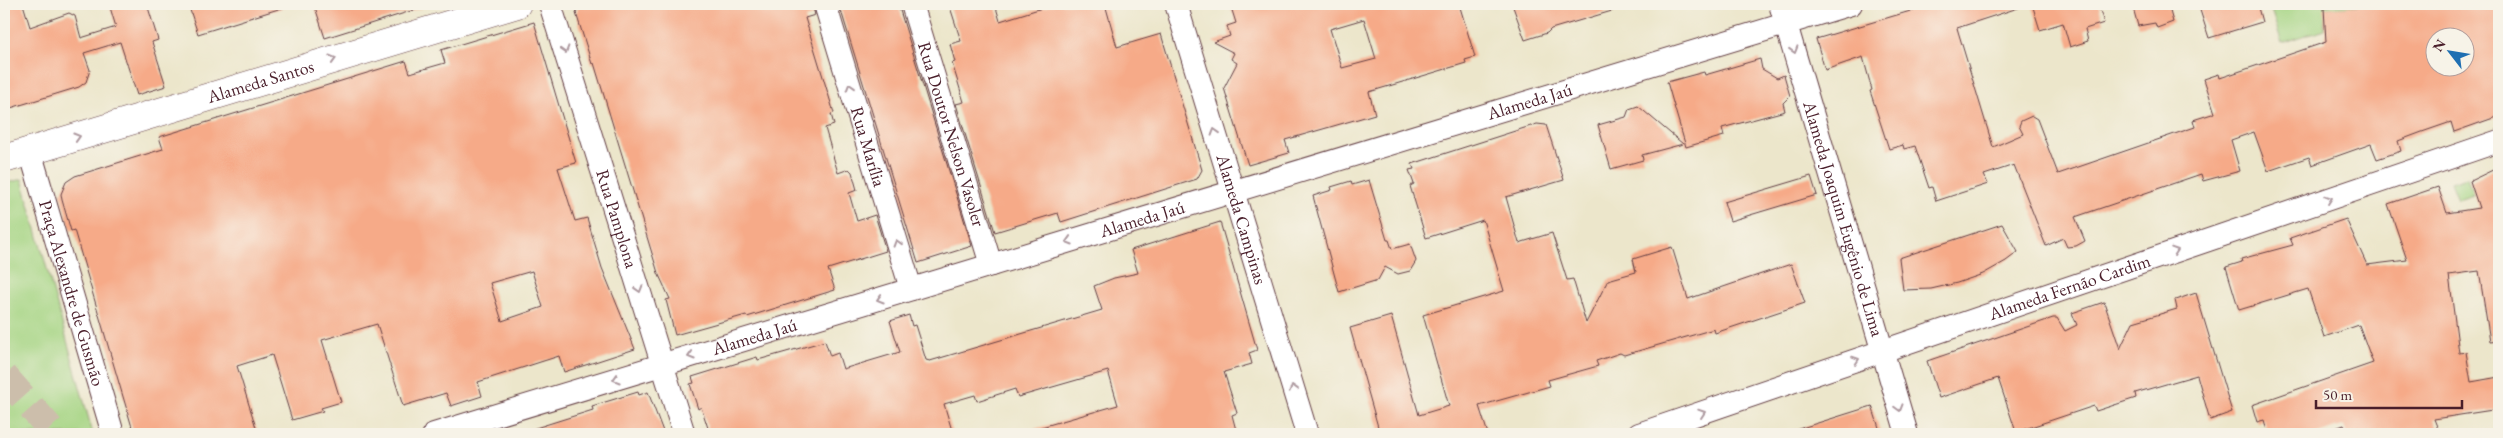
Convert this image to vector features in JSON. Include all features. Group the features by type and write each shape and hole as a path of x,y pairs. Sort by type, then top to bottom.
{"street":[{"name":"Alameda Santos","path":"4,159 517,4"},
{"name":"Rua Pamplona","path":"550,4 684,434"},
{"name":"Rua Marília","path":"825,4 911,289"},
{"name":"Rua Doutor Nelson Vasoler","path":"912,4 991,265"},
{"name":"Alameda Campinas","path":"1176,4 1307,434"},
{"name":"Alameda Jaú","path":"434,434 1233,192 1783,14 1851,4"},
{"name":"Alameda Joaquim Eugênio de Lima","path":"1783,14 1907,434"},
{"name":"Alameda Fernão Cardim","path":"1639,434 2499,141"},
{"name":"Praça Alexandre de Gusmão","path":"30,151 113,434"}],"green space":[{"path":"2269,4 2378,4 2325,8 2324,29 2282,43"},
{"path":"2467,177 2473,195 2458,200 2451,182"},
{"path":"22,179 93,434 4,434 4,184"}],"building":[{"path":"4,4 23,4 30,27 69,13 75,16 81,38 116,27 109,4 147,4 158,40 152,42 166,86 137,95 120,42 84,53 90,70 86,82 79,87 4,110"},
{"path":"188,4 285,4 285,7 198,34"},
{"path":"314,4 424,4 424,7 325,38"},
{"path":"812,4 815,15 805,18 834,113 831,114 834,125 825,128 838,173 849,169 852,172 857,190 849,193 857,221 875,215 886,251 828,269 835,290 747,317 746,315 675,335 666,300 670,299 658,273 594,63 592,64 576,13 579,5"},
{"path":"839,4 898,4 972,246 918,263"},
{"path":"949,4 995,4 1000,21 1055,4 1105,4 1117,47 1161,34 1202,170 1197,179 1061,222 1058,213 995,232 956,104 964,102 952,63 955,62 950,44 961,41"},
{"path":"1230,4 1459,4 1475,57 1465,60 1466,63 1369,92 1375,114 1285,140 1289,153 1248,165 1224,88 1237,63 1231,59 1234,53 1213,42 1230,36 1227,26 1236,23","holes":["1364,19 1376,59 1342,68 1330,29"]},
{"path":"1512,4 1621,4 1622,8 1551,29 1547,33 1525,40"},
{"path":"1934,4 2020,4 2021,7 1957,28 1993,147 2023,134 2019,126 2021,121 2032,116 2037,119 2058,174 2195,127 2193,120 2215,113 2204,79 2219,74 2220,78 2326,42 2324,8 2376,4 2499,4 2499,116 2454,132 2451,122 2422,132 2398,141 2401,151 2377,159 2371,144 2312,165 2309,157 2268,171 2254,132 2231,140 2240,171 2203,181 2201,174 2075,217 2085,241 2076,246 2067,247 2063,238 2046,246 2014,165 1984,175 1988,184 1936,201 1932,187 1929,188 1915,146 1904,149 1903,145 1889,149 1870,91 1872,90 1863,57 1825,70 1816,39"},
{"path":"2032,4 2098,4 2104,23 2085,29 2088,41 2070,47 2063,23 2040,30"},
{"path":"2132,4 2168,4 2173,22 2157,28 2155,23 2138,26"},
{"path":"2198,4 2257,4 2262,22 2209,38"},
{"path":"534,22 576,163 558,168 575,221 587,218 602,268 635,349 564,372 559,356 478,382 482,396 451,406 446,393 403,406 377,324 322,340 341,402 321,408 323,411 292,420 272,355 237,366 258,434 134,434 74,230 71,231 62,200 61,194 66,182 75,176 163,149 159,137 406,61 410,73 445,63 441,50","holes":["532,271 543,307 502,321 490,283"]},
{"path":"1760,59 1762,69 1777,78 1784,75 1790,96 1783,103 1785,111 1722,128 1724,136 1686,147 1667,82 1704,72 1705,75"},
{"path":"1638,106 1683,144 1642,155 1643,160 1611,169 1598,125 1626,117 1629,109"},
{"path":"1537,124 1546,125 1564,180 1506,197 1519,243 1552,233 1567,280 1573,279 1586,323 1608,280 1636,272 1633,259 1672,247 1688,299 1791,264 1805,303 1715,333 1714,329 1624,355 1620,353 1596,361 1598,366 1548,380 1550,386 1479,406 1488,434 1380,434 1350,328 1391,316 1419,415 1449,406 1423,315 1504,291 1483,220 1426,238 1410,186 1414,184 1409,170 1414,169 1412,164"},
{"path":"2499,167 2499,340 2490,341 2479,271 2449,275 2459,353 2466,352 2471,382 2499,377 2499,409 2434,419 2440,434 2347,434 2344,425 2318,434 2268,434 2264,420 2257,422 2252,405 2373,363 2359,325 2324,337 2308,289 2239,310 2226,267 2242,262 2241,259 2293,245 2290,238 2346,219 2367,265 2407,260 2388,204 2438,187 2447,213 2479,208 2470,181"},
{"path":"1811,176 1817,195 1730,221 1724,202"},
{"path":"1369,180 1387,240 1389,240 1392,249 1410,244 1416,261 1410,271 1398,274 1385,267 1378,280 1339,292 1313,196 1332,190 1331,187 1351,181 1352,185"},
{"path":"1220,222 1257,350 1249,353 1252,364 1224,372 1237,413 1232,415 1237,434 1032,434 1031,430 1118,405 1108,371 1018,397 1015,389 977,401 975,395 944,404 953,434 710,434 701,407 698,409 690,384 694,383 692,377 757,357 758,360 825,341 830,356 838,353 843,369 900,352 890,321 909,315 912,326 915,325 926,360 930,361 1102,310 1094,286 1114,278 1138,273 1131,250"},
{"path":"2002,224 2018,252 2006,261 1983,274 1957,283 1931,289 1903,290 1899,258"},
{"path":"2196,293 2232,412 2210,420 2197,375 2135,393 2136,398 2096,411 2094,406 2016,432 1998,378 1939,398 1927,361 2053,318 2057,318 2065,331 2077,325 2072,313 2104,302 2120,349 2133,322 2177,309 2175,300"},
{"path":"638,392 639,395 648,392 664,434 527,434 526,431 593,410 592,406"},
{"path":"1872,406 1881,434 1792,434 1792,431"}],"tunnel":[{"path":"4,376 55,434"}]}
